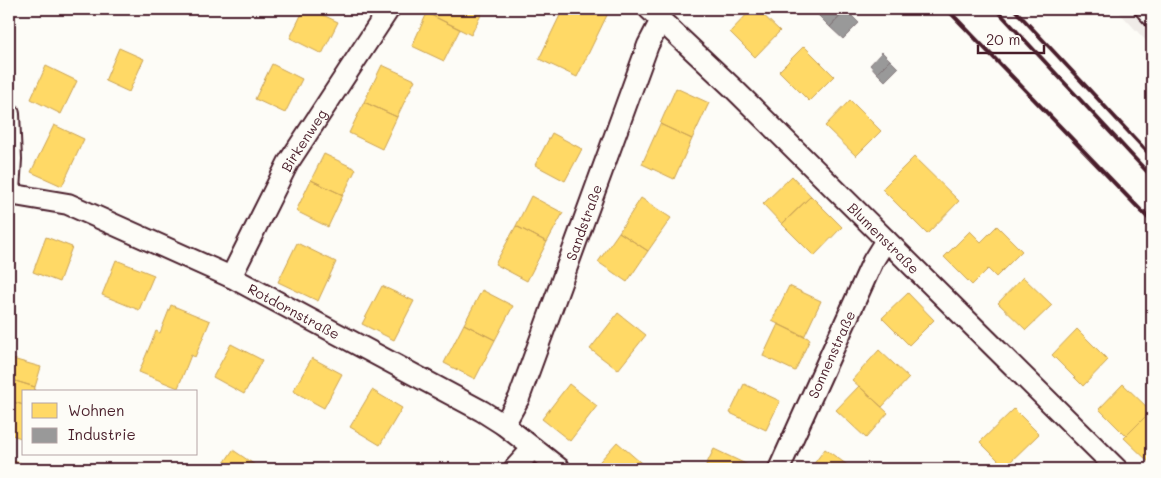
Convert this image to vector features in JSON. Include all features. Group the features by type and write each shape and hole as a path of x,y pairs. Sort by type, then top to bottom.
{"street":[{"name":"Birkenweg","path":"231,277 288,163 389,9"},
{"name":"Blumenstraße","path":"655,14 733,88 1117,469"},
{"name":"Sandstraße","path":"504,425 519,398 648,45 655,14"},
{"path":"9,114 11,159 9,193"},
{"name":"Rotdornstraße","path":"9,193 68,204 231,277 482,412 504,425 560,469"},
{"name":"Sonnenstraße","path":"779,469 873,261 886,240"},
{"path":"514,469 533,448"}],"lane":[{"path":"1141,9 1152,23"}],"shaded area":[{"path":"1116,9 1152,9 1152,47"}],"building: Wohnen":[{"path":"304,9 310,9 338,22 322,54 290,38"},
{"path":"429,9 484,9 471,35 427,13"},
{"path":"563,9 610,9 577,77 539,59"},
{"path":"752,9 757,9 780,31 755,57 730,32"},
{"path":"427,13 460,29 444,61 412,46"},
{"path":"804,46 834,76 809,101 779,71"},
{"path":"119,48 144,59 129,92 105,81"},
{"path":"272,64 302,79 285,113 255,99"},
{"path":"382,65 415,80 397,117 364,102"},
{"path":"46,66 77,81 61,114 31,99"},
{"path":"676,88 709,103 692,139 660,124"},
{"path":"850,100 881,131 856,156 825,126"},
{"path":"364,102 397,117 382,149 349,133"},
{"path":"660,124 692,139 674,179 642,164"},
{"path":"54,125 84,139 62,186 31,172"},
{"path":"552,133 582,149 565,181 535,165"},
{"path":"324,154 356,169 343,195 311,180"},
{"path":"914,157 959,201 927,234 882,189"},
{"path":"792,176 811,196 782,224 763,204"},
{"path":"311,180 343,195 328,227 296,211"},
{"path":"531,196 563,213 547,242 516,226"},
{"path":"811,196 842,227 814,256 782,224"},
{"path":"641,198 671,218 648,251 619,232"},
{"path":"516,226 547,242 527,281 495,264"},
{"path":"997,226 1022,251 996,277 988,269 972,285 944,257 970,231 981,242"},
{"path":"619,232 648,251 627,282 598,262"},
{"path":"46,237 72,247 59,282 33,272"},
{"path":"297,243 336,262 318,301 278,282"},
{"path":"116,260 154,275 139,310 102,295"},
{"path":"1023,277 1052,305 1026,330 998,303"},
{"path":"382,286 414,301 394,340 362,324"},
{"path":"789,286 821,301 804,337 772,321"},
{"path":"482,290 513,306 495,340 464,324"},
{"path":"908,293 934,320 909,345 882,318"},
{"path":"171,305 210,321 195,357 191,355 178,388 139,372 156,331 160,333"},
{"path":"618,313 646,335 618,370 590,349"},
{"path":"464,324 495,340 475,379 444,363"},
{"path":"778,324 810,339 795,371 763,356"},
{"path":"1077,329 1108,360 1083,386 1052,355"},
{"path":"231,344 262,360 244,394 213,377"},
{"path":"879,350 909,378 882,407 852,380"},
{"path":"9,358 41,367 35,387 9,379"},
{"path":"312,358 342,374 324,408 293,391"},
{"path":"9,379 35,387 34,390 22,390 22,404 9,401"},
{"path":"569,384 597,406 570,441 542,419"},
{"path":"744,384 780,401 766,430 730,413"},
{"path":"1123,384 1151,411 1126,436 1099,409"},
{"path":"859,386 888,413 866,438 836,410"},
{"path":"372,390 402,408 380,445 350,427"},
{"path":"9,401 22,404 22,435 21,438 9,434"},
{"path":"1014,409 1039,434 1005,467 980,442"},
{"path":"1148,414 1152,418 1152,465 1124,438"},
{"path":"617,442 648,469 593,469"},
{"path":"714,449 750,466 748,469 704,469"},
{"path":"825,449 853,469 810,469"},
{"path":"233,450 261,469 220,469"},
{"path":"9,460 21,463 20,469 9,469"}],"building: Industrie":[{"path":"823,9 846,10 830,27 817,14"},
{"path":"846,10 859,23 843,39 830,27"},
{"path":"882,52 890,60 877,73 870,65"},
{"path":"890,60 898,68 885,81 877,73"}],"railway":[{"path":"947,9 1152,222"},
{"path":"996,9 1152,177"},
{"path":"1014,9 1152,157"}]}
